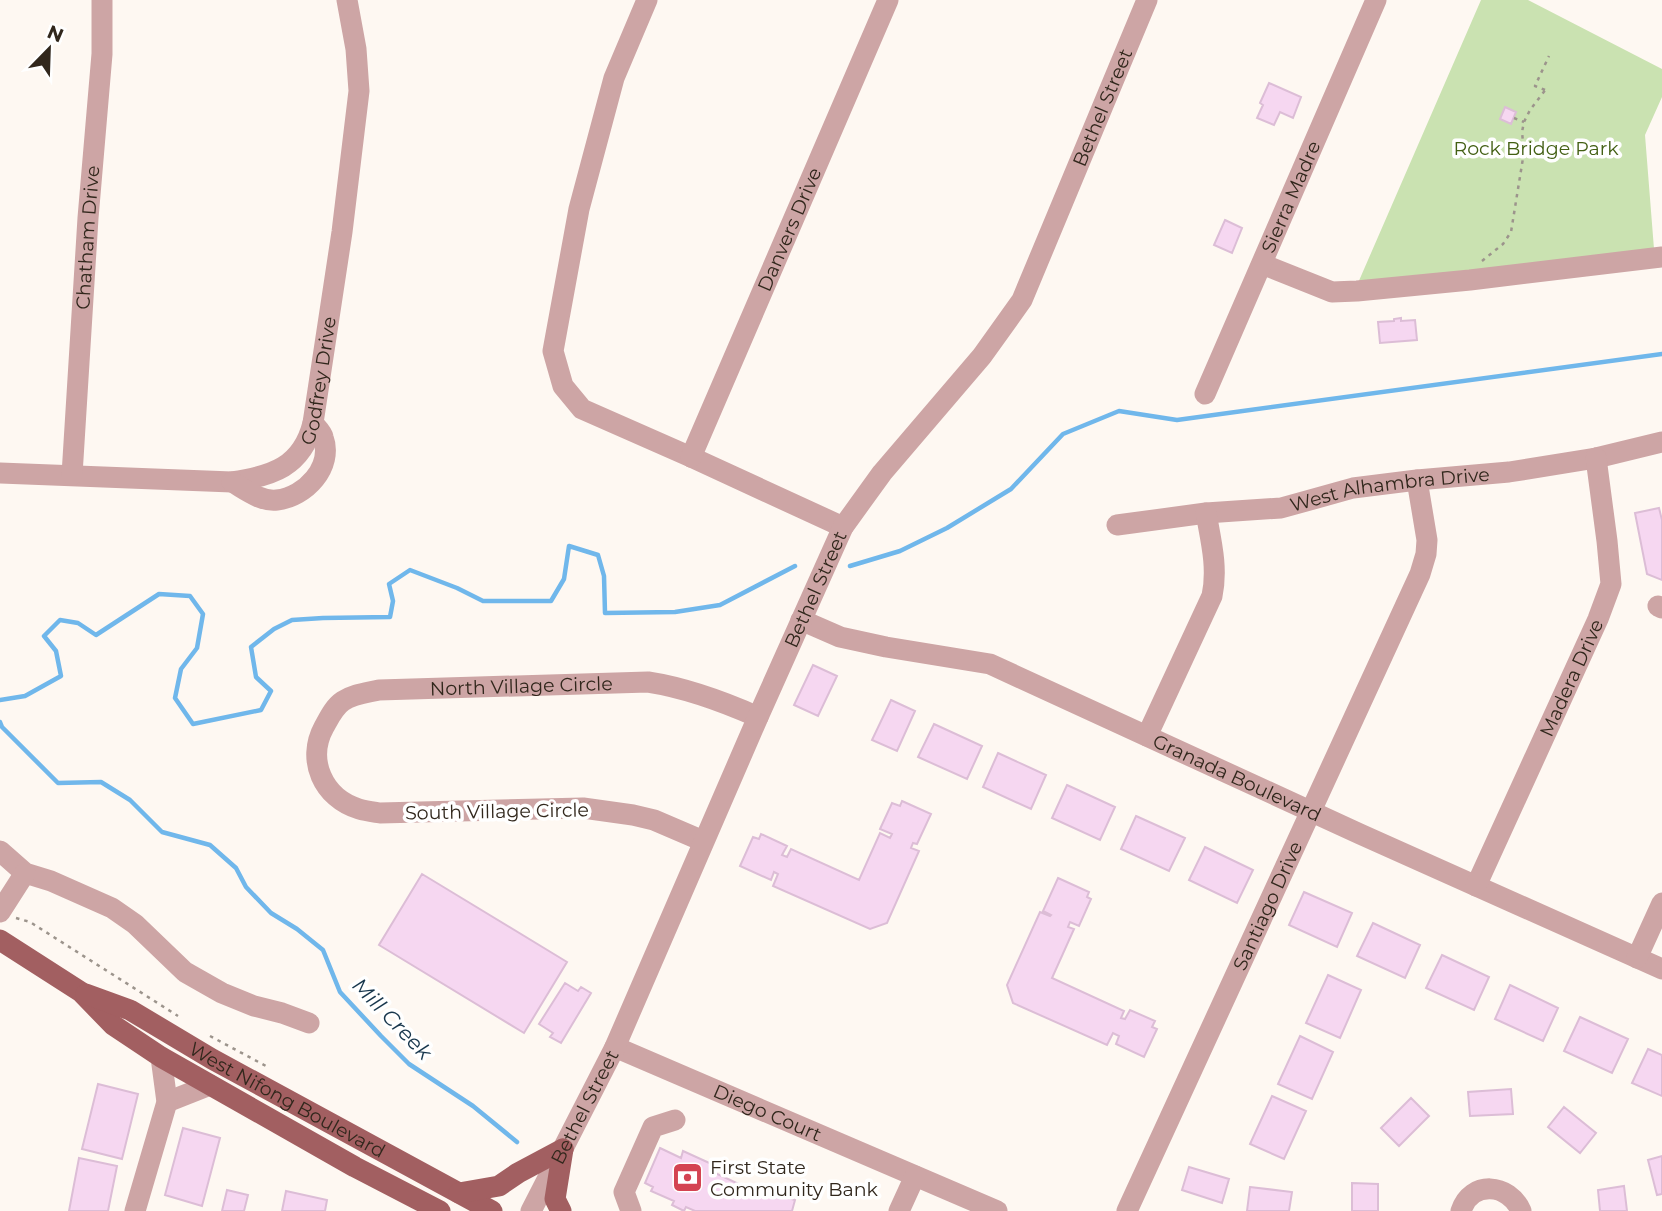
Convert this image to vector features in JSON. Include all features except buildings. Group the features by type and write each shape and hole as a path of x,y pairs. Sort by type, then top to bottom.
{"main road":[{"name":"West Nifong Boulevard","path":"0,940 81,992 130,1010 212,1059 492,1211"},
{"name":"West Nifong Boulevard","path":"81,992 113,1025 161,1057 355,1167 440,1211"},
{"path":"459,1193 499,1186 563,1149"},
{"path":"561,1211 555,1199 563,1149"},
{"path":"355,1167 366,1186 414,1211"}],"street":[{"name":"Chatham Drive","path":"72,475 88,218 102,54 102,0"},
{"name":"Godfrey Drive","path":"0,473 232,482 259,478 275,472 293,460 310,438 342,232 359,92 356,49 348,0"},
{"path":"647,0 614,78 579,209 554,351 563,386 582,409 843,527"},
{"name":"Danvers Drive","path":"691,457 888,0"},
{"name":"Bethel Street","path":"531,1211 615,1047 703,841 843,527 882,473 982,356 1022,300 1147,0"},
{"name":"Sierra Madre","path":"1205,394 1376,0"},
{"path":"1262,264 1332,292 1357,292 1662,257"},
{"path":"232,482 260,499 277,500 300,493 314,481 325,450 323,436 313,423"},
{"name":"West Alhambra Drive","path":"1117,525 1206,513 1281,508 1353,488 1509,472 1596,458 1662,442"},
{"name":"Madera Drive","path":"1476,886 1598,619 1611,584 1596,458"},
{"name":"Santiago Drive","path":"1127,1211 1424,563 1427,540 1417,480"},
{"path":"1147,736 1212,596 1215,570 1206,513"},
{"name":"Granada Boulevard","path":"801,620 840,637 990,664 1662,969"},
{"name":"North Village Circle","path":"315,756 317,740 341,702 356,695 379,690 648,682 695,692 758,716"},
{"name":"South Village Circle","path":"315,756 321,777 328,788 342,801 358,809 380,813 583,808 654,820 703,841"},
{"path":"0,851 25,873 51,881 112,908 135,924 185,972 222,993 309,1023"},
{"path":"1,910 25,873"},
{"path":"1637,958 1662,903"},
{"name":"Diego Court","path":"615,1047 998,1211"},
{"path":"135,1211 167,1102 161,1057"},
{"path":"167,1102 210,1085"},
{"path":"631,1211 624,1192 653,1127 675,1120"},
{"path":"899,1211 915,1176"},
{"path":"1461,1211 1463,1205 1477,1192 1493,1189 1504,1191 1513,1198 1521,1211"}],"path":[{"path":"1470,280 1480,262 1503,244 1511,232 1524,152 1524,122 1546,90 1535,86 1549,56"},
{"path":"1514,118 1524,122"},
{"path":"1,910 18,920 30,922 185,1021"},
{"path":"208,1034 268,1068"}],"green space":[{"name":"Rock Bridge Park","path":"1481,0 1528,0 1662,69 1662,97 1645,135 1654,249 1358,283"}],"waterway":[{"path":"850,566 900,551 947,528 1011,489 1063,434 1119,411 1177,420 1662,354"},
{"path":"0,700 25,696 61,676 56,651 44,636 60,620 78,623 96,635 159,594 190,596 203,614 197,648 181,669 175,698 193,724 261,710 271,691 256,677 251,647 274,629 292,620 390,617 393,601 389,584 410,570 483,601 551,601 564,579 569,546 598,555 604,576 605,613 675,612 720,605 795,566"},
{"name":"Mill Creek","path":"0,722 58,783 101,782 130,800 162,832 210,845 236,868 246,887 271,913 323,950 340,992 409,1064 473,1106 517,1142"}],"place":[{"name":"First State Community Bank","path":"687,1178"}]}
